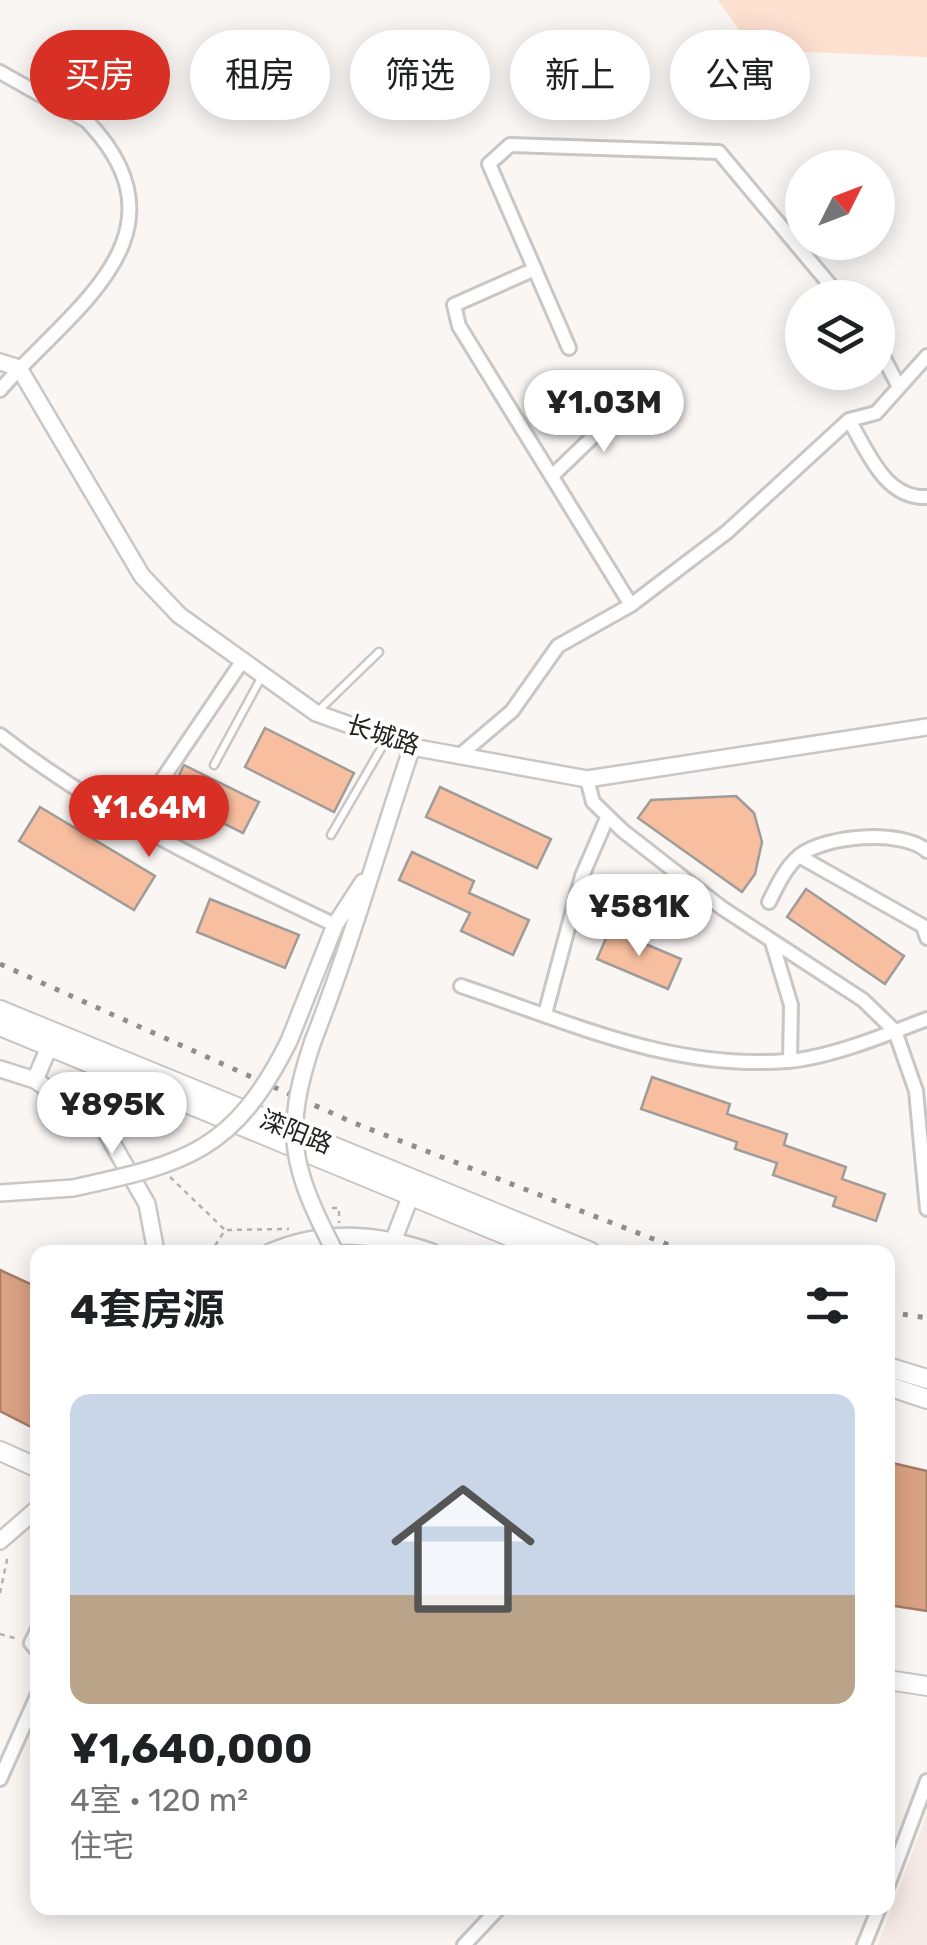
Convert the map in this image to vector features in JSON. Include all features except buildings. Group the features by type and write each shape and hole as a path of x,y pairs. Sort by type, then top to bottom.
{"main road":[{"name":"滦阳路","path":"0,1010 575,1245"},
{"name":"滦阳路","path":"0,1026 530,1245"},
{"path":"895,1368 927,1379"},
{"path":"895,1388 927,1399"},
{"path":"0,1451 30,1464"},
{"path":"895,1681 927,1686"}],"street":[{"path":"0,72 87,121 119,169 127,211 118,257 103,284 0,390"},
{"path":"569,348 489,164 510,145 719,152 826,280"},
{"path":"535,270 454,305 459,326 632,605"},
{"path":"459,756 512,711 558,646 632,605 727,532 848,420 876,414 927,356"},
{"path":"0,362 19,368"},
{"name":"长城路","path":"19,368 142,576 179,616 316,712 412,747 587,779 927,727"},
{"path":"895,380 899,388"},
{"path":"552,476 628,403"},
{"path":"848,420 889,484 909,498 927,497"},
{"path":"132,824 241,663"},
{"path":"0,734 53,776 132,824 335,925"},
{"path":"331,1245 298,1169 292,1117 313,1041 355,933 370,870 412,747"},
{"path":"587,779 593,802 607,818 722,908 864,1000 896,1032 916,1091 927,1209"},
{"path":"546,1014 582,876 607,818"},
{"path":"769,902 799,856 820,844 897,836 917,842 927,851"},
{"path":"799,856 926,928"},
{"path":"0,1193 73,1188 162,1168 222,1136 262,1094 289,1041 335,925 370,870"},
{"path":"772,940 790,1005 790,1061"},
{"path":"461,986 546,1014 600,1038 688,1058 790,1061 896,1032 927,1019"},
{"path":"35,1080 50,1047"},
{"path":"0,1070 35,1080 103,1127 147,1204 155,1245"},
{"path":"394,1239 411,1196"},
{"path":"287,1245 299,1240 359,1234 412,1245"},
{"path":"7,1536 30,1515"},
{"path":"0,1778 30,1712"},
{"path":"895,1866 927,1781"},
{"path":"464,1945 492,1915"},
{"path":"864,1945 876,1915"}],"lane":[{"path":"316,712 379,652"},
{"path":"214,765 262,676"},
{"path":"331,835 386,738"}],"path":[{"path":"177,1188 225,1230 290,1228"},
{"path":"215,1245 225,1230"},
{"path":"0,1592 7,1536"},
{"path":"0,1634 30,1645"}],"shaded area":[{"path":"718,0 927,0 927,57 810,52 810,30 739,30"},
{"path":"0,1270 30,1284 30,1426 0,1411"},
{"path":"895,1464 927,1471 927,1611 895,1606"},
{"path":"927,1814 927,1945 878,1945 889,1915 895,1915 895,1900"}],"railway":[{"path":"0,964 354,1123 669,1245"},
{"path":"895,1313 927,1318"}]}
